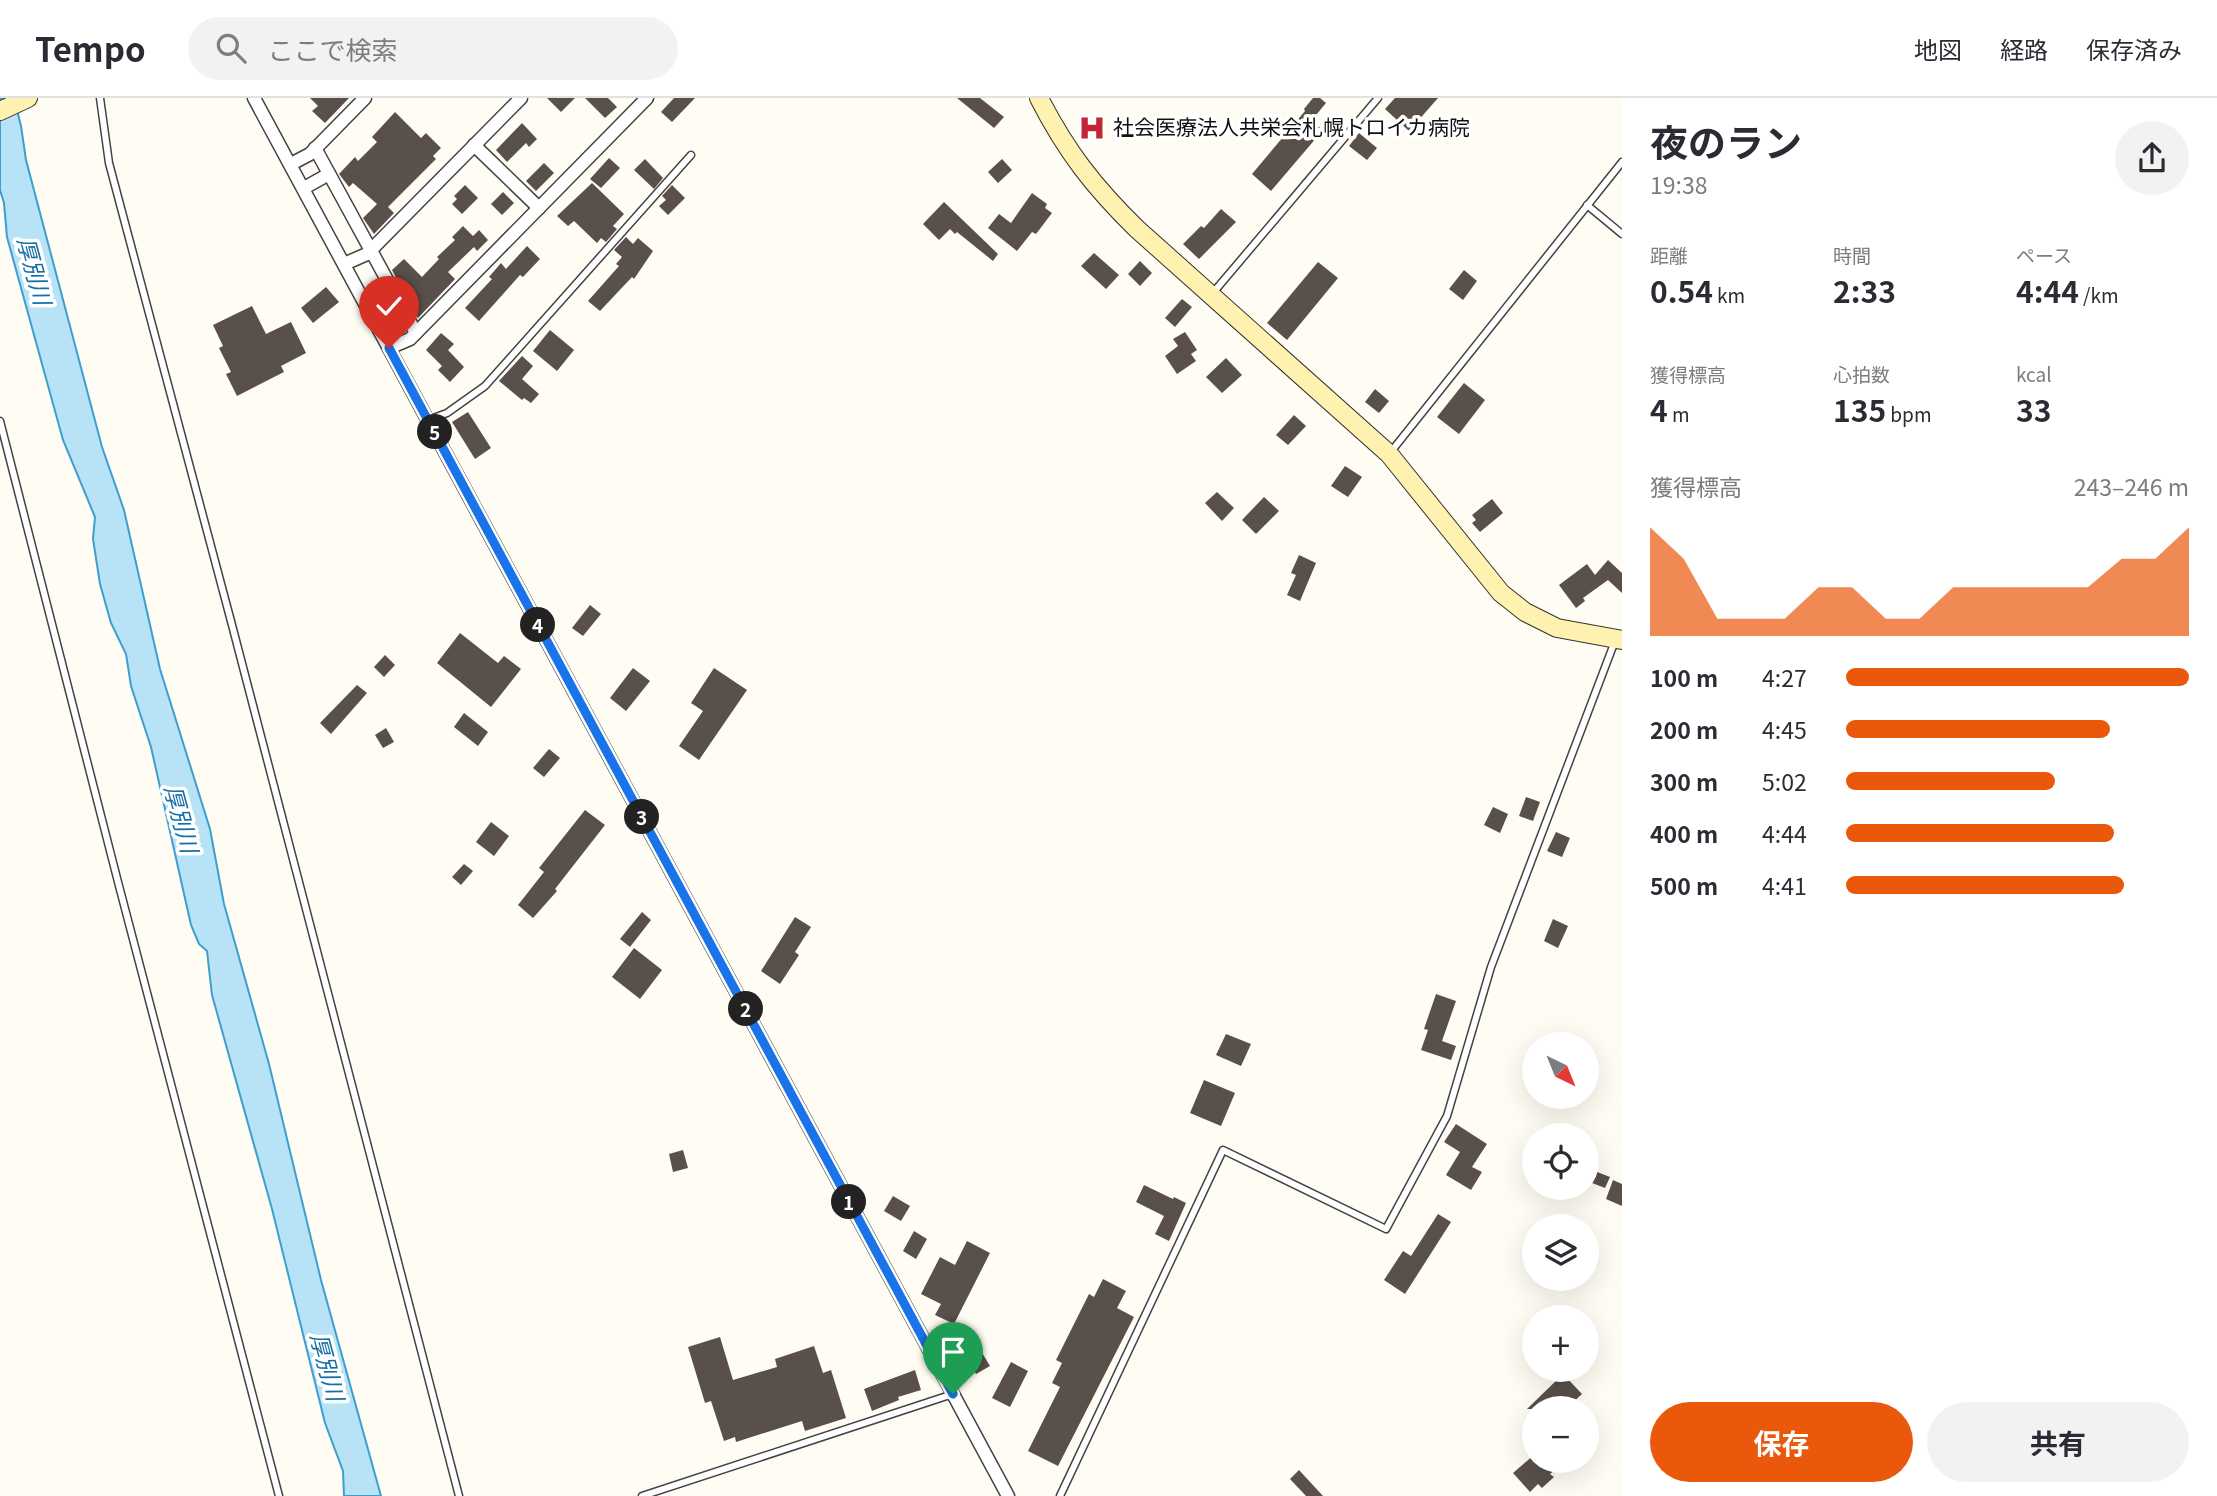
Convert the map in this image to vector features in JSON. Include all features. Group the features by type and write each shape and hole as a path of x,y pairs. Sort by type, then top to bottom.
{"street":[{"path":"0,111 29,98"},
{"path":"254,98 1008,1496"},
{"path":"291,163 310,154 365,98"},
{"path":"344,264 371,250 521,98"},
{"path":"389,348 410,339 647,98"},
{"path":"1040,98 1057,134 1109,202 1389,454 1501,593 1525,612 1557,628 1619,640"},
{"path":"474,145 539,208"},
{"path":"315,148 416,333"},
{"path":"304,188 329,174"}],"lane":[{"path":"100,98 109,163 459,1496"},
{"path":"1211,296 1378,98"},
{"path":"428,420 447,413 485,386 691,155"},
{"path":"1389,454 1622,162"},
{"path":"1587,205 1622,234"},
{"path":"0,421 279,1496"},
{"path":"1060,1496 1223,1150 1386,1229 1447,1116 1491,967 1619,640"},
{"path":"642,1496 953,1394"}],"water":[{"name":"厚別川","path":"0,98 14,98 26,160 102,447 124,510 160,669 210,829 224,904 269,1064 321,1280 381,1496 344,1496 343,1471 325,1423 272,1209 212,995 207,951 199,944 191,925 151,747 131,686 126,654 111,623 100,584 93,539 95,517 63,440 7,237 0,190"}],"building":[{"path":"310,98 349,98 325,123 312,111 318,106"},
{"path":"547,98 575,98 561,112"},
{"path":"585,98 608,98 617,107 605,118"},
{"path":"674,98 695,98 672,122 661,112"},
{"path":"957,98 980,98 1004,117 994,128"},
{"path":"1313,98 1320,98 1326,103 1311,121 1323,130 1271,191 1252,174"},
{"path":"1395,98 1438,98 1409,131 1385,109"},
{"path":"395,112 421,138 426,133 441,148 433,156 436,159 388,207 394,213 374,234 363,218 377,204 353,183 349,187 339,174 355,157 358,161 377,142 372,137"},
{"path":"522,123 537,139 529,147 526,143 507,162 496,150"},
{"path":"1359,133 1377,148 1367,160 1349,146"},
{"path":"609,158 620,168 601,188 590,179"},
{"path":"645,159 663,178 654,189 634,170"},
{"path":"1002,159 1012,170 998,183 988,172"},
{"path":"544,163 554,173 536,191 526,181"},
{"path":"592,183 624,214 613,226 617,229 606,242 601,238 597,243 574,221 568,226 557,216"},
{"path":"465,185 478,198 462,214 452,204 457,199 454,196"},
{"path":"672,185 685,198 668,215 659,206 666,200 662,196"},
{"path":"503,192 514,203 502,215 491,204"},
{"path":"1032,193 1047,204 1045,208 1052,213 1036,234 1032,232 1017,251 988,228 999,214 1011,223"},
{"path":"944,202 998,254 993,261 957,232 955,234 950,229 939,240 923,224"},
{"path":"1221,209 1236,222 1199,259 1183,244 1201,226 1204,228"},
{"path":"463,226 473,236 479,230 488,240 477,251 474,247 448,272 455,279 418,318 410,303 414,300 401,287 392,270 404,259 422,277 439,259 437,257 455,240 452,237"},
{"path":"626,237 633,244 638,238 653,251 634,279 632,277 600,311 588,301 619,266 616,264 622,257 614,250"},
{"path":"527,246 540,259 523,277 520,275 479,321 465,308 492,279 489,277 501,263 506,269"},
{"path":"1094,253 1119,275 1106,289 1081,266"},
{"path":"1140,261 1152,273 1140,286 1128,274"},
{"path":"1318,262 1338,278 1287,340 1267,323"},
{"path":"1464,270 1477,281 1463,300 1449,289"},
{"path":"326,287 339,302 313,323 301,308"},
{"path":"1182,299 1192,307 1175,327 1165,318"},
{"path":"252,306 266,334 291,322 306,353 281,366 284,372 237,396 226,374 231,372 219,348 223,346 213,325"},
{"path":"550,330 574,350 557,371 533,351"},
{"path":"1185,332 1197,350 1191,354 1196,361 1177,374 1165,356 1178,346 1173,339"},
{"path":"441,333 454,344 448,350 464,367 450,382 438,370 442,366 426,350"},
{"path":"522,356 533,366 522,379 539,394 531,403 524,398 522,400 499,381"},
{"path":"1226,358 1242,375 1222,393 1206,377"},
{"path":"1464,383 1485,400 1459,434 1437,417"},
{"path":"1375,389 1389,401 1379,413 1365,402"},
{"path":"468,412 491,448 475,459 452,422"},
{"path":"1294,415 1306,426 1288,445 1276,435"},
{"path":"1345,466 1362,477 1348,497 1331,486"},
{"path":"1217,492 1234,508 1222,521 1205,503"},
{"path":"1264,497 1279,511 1256,534 1242,520"},
{"path":"1492,499 1503,513 1480,532 1472,523 1476,520 1472,515"},
{"path":"1299,555 1316,563 1300,601 1287,595 1296,575 1291,573"},
{"path":"1608,560 1622,573 1622,593 1608,580 1583,598 1585,601 1576,608 1559,585 1587,564 1595,575"},
{"path":"590,605 601,614 583,636 572,628"},
{"path":"460,633 498,663 504,656 521,669 491,707 437,663"},
{"path":"385,655 395,665 384,677 374,667"},
{"path":"633,668 650,681 626,711 610,698"},
{"path":"714,668 747,690 699,760 679,746 703,711 691,703"},
{"path":"357,685 367,693 331,734 320,723"},
{"path":"464,713 488,732 478,746 454,727"},
{"path":"386,728 394,742 383,748 375,735"},
{"path":"549,749 560,758 544,777 533,768"},
{"path":"1526,797 1540,802 1533,821 1519,816"},
{"path":"1493,807 1508,814 1500,833 1484,825"},
{"path":"585,810 605,825 555,889 557,891 533,918 518,905 544,872 539,868"},
{"path":"491,822 509,836 494,856 476,842"},
{"path":"1556,832 1570,838 1562,857 1547,851"},
{"path":"464,864 473,871 461,885 452,877"},
{"path":"642,912 651,920 630,947 620,939"},
{"path":"795,917 811,927 795,952 799,955 780,984 761,971"},
{"path":"1553,919 1568,926 1558,948 1544,941"},
{"path":"634,948 662,970 640,999 612,977"},
{"path":"1436,994 1456,1001 1442,1041 1456,1046 1451,1060 1421,1050 1428,1030 1424,1029"},
{"path":"1226,1034 1251,1044 1241,1066 1216,1055"},
{"path":"1204,1080 1235,1093 1221,1126 1190,1113"},
{"path":"1456,1124 1487,1144 1472,1167 1482,1172 1471,1190 1446,1175 1460,1152 1444,1142"},
{"path":"683,1150 688,1168 673,1172 669,1154"},
{"path":"1599,1173 1610,1177 1605,1188 1599,1186"},
{"path":"1613,1180 1622,1184 1622,1206 1606,1199"},
{"path":"1144,1185 1186,1203 1169,1241 1155,1234 1164,1216 1136,1202"},
{"path":"893,1196 910,1206 901,1221 884,1211"},
{"path":"1438,1214 1451,1222 1405,1294 1384,1280 1403,1251 1411,1256"},
{"path":"914,1231 927,1239 916,1259 903,1251"},
{"path":"967,1241 990,1253 954,1324 935,1315 941,1304 921,1294 940,1257 955,1265"},
{"path":"1103,1279 1126,1291 1117,1308 1134,1317 1058,1466 1028,1451 1060,1387 1052,1383 1062,1363 1056,1360 1089,1294 1094,1297"},
{"path":"720,1337 733,1380 777,1367 775,1359 814,1346 823,1373 831,1370 846,1418 805,1431 802,1421 736,1442 735,1437 724,1441 711,1401 705,1403 688,1347"},
{"path":"978,1346 990,1366 976,1374 964,1354"},
{"path":"1011,1362 1028,1371 1010,1407 992,1398"},
{"path":"915,1370 921,1390 898,1397 899,1400 872,1411 864,1389"},
{"path":"1555,1382 1571,1382 1582,1394 1580,1396 1540,1396"},
{"path":"1522,1465 1522,1473 1551,1473 1554,1477 1542,1488 1538,1484 1530,1492 1513,1473"},
{"path":"1299,1470 1323,1496 1306,1496 1290,1479"}],"place":[{"name":"社会医療法人共栄会札幌トロイカ病院","path":"1092,128"}],"route":[{"path":"389,348 953,1394"}]}
